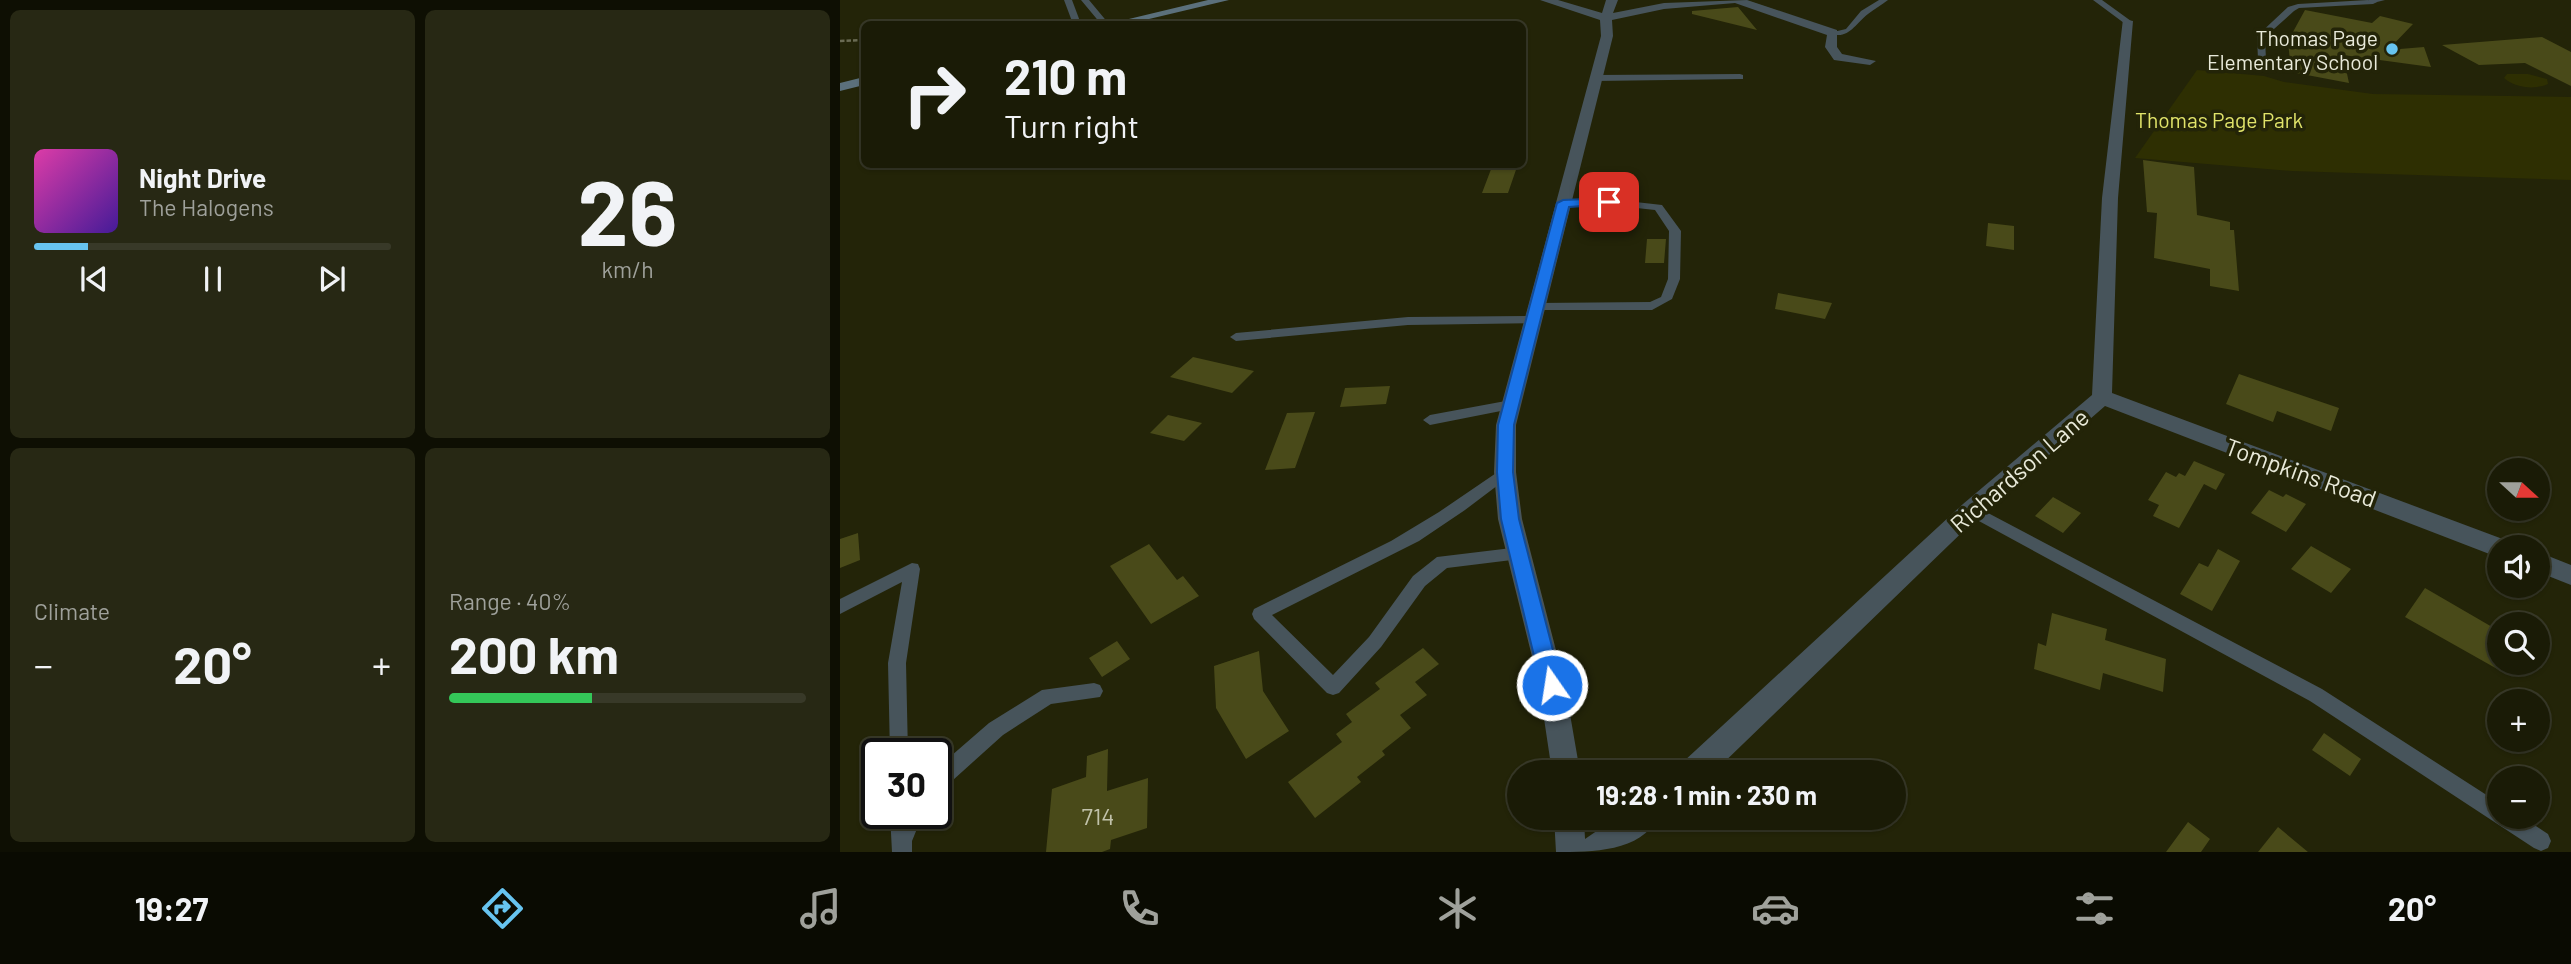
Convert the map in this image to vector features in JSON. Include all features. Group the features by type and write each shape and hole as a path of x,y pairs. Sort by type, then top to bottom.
{"main road":[{"path":"1128,21 1223,0"},
{"path":"840,87 861,82"}],"street":[{"path":"1546,0 1609,9 1736,0 1833,33 1831,47 1838,57 1870,61"},
{"path":"1564,760 1552,685 1510,519 1505,472 1506,425 1607,36 1609,9"},
{"name":"Richardson Lane","path":"1706,760 1971,510 2102,397 2110,198 2127,21"},
{"name":"Tompkins Road","path":"2102,397 2487,543"},
{"path":"2550,567 2571,575"},
{"path":"1570,830 1572,852"},
{"path":"1593,852 1624,830"}],"lane":[{"path":"1068,0 1076,21"},
{"path":"1085,0 1102,21"},
{"path":"1833,33 1848,31 1875,4 1884,0"},
{"path":"2097,0 2127,21"},
{"path":"2262,60 2261,36 2291,9 2376,1"},
{"path":"1596,78 1740,76"},
{"path":"1236,337 1408,321 1652,306 1666,299 1674,279 1675,231 1658,207 1609,202 1563,203"},
{"path":"1430,420 1511,405"},
{"path":"1505,472 1448,517 1379,555 1293,593 1260,614 1333,687 1375,642 1419,581 1443,562 1520,553"},
{"path":"1971,510 2316,695 2487,806"},
{"path":"840,607 912,569 897,663 899,738"},
{"path":"952,768 996,729 1048,696 1094,691"},
{"path":"900,829 901,848"},
{"path":"901,848 908,829"},
{"path":"2523,829 2542,841"}],"path":[{"path":"840,41 861,40"}],"green space":[{"name":"Thomas Page Park","path":"2197,70 2264,76 2284,82 2373,94 2571,97 2571,180 2292,171 2135,158"},
{"path":"2507,74 2528,74 2547,79 2548,84 2537,87 2519,86 2504,78"}],"building":[{"path":"1738,7 1757,30 1692,14 1692,11"},
{"path":"2305,10 2372,23 2380,16 2413,24 2388,50 2424,47 2431,67 2343,55 2349,83 2291,72 2288,41"},
{"path":"2542,37 2571,52 2571,86 2525,63 2479,65 2442,45"},
{"path":"2143,160 2194,167 2197,215 2230,222 2230,230 2234,230 2239,291 2210,286 2210,269 2154,258 2157,213 2147,212"},
{"path":"1491,168 1517,168 1508,193 1482,193"},
{"path":"1988,223 2014,226 2014,250 1986,246"},
{"path":"1647,239 1666,239 1664,263 1645,263"},
{"path":"1778,293 1832,303 1825,319 1775,309"},
{"path":"1193,357 1254,371 1232,393 1170,377"},
{"path":"2239,374 2339,408 2331,431 2277,411 2273,422 2226,404"},
{"path":"1390,386 1386,404 1340,407 1345,388"},
{"path":"1315,412 1295,468 1265,470 1287,413"},
{"path":"1168,415 1202,423 1184,441 1150,433"},
{"path":"2194,461 2225,474 2216,490 2204,484 2179,528 2153,516 2159,505 2148,500 2166,472 2176,477 2179,473 2185,476"},
{"path":"2269,490 2283,497 2286,494 2306,504 2286,532 2251,513"},
{"path":"2053,497 2081,513 2063,533 2035,516"},
{"path":"858,533 860,560 840,568 840,539"},
{"path":"1149,544 1177,580 1183,576 1199,596 1151,624 1110,566"},
{"path":"2311,546 2351,569 2331,593 2291,569"},
{"path":"2218,549 2240,561 2212,611 2180,594 2199,563 2208,567"},
{"path":"2425,588 2487,624 2487,663 2405,617"},
{"path":"2052,613 2107,629 2105,640 2166,659 2163,692 2103,673 2100,690 2034,669 2038,643 2046,646"},
{"path":"1117,641 1130,659 1102,677 1089,658"},
{"path":"1423,648 1439,664 1415,682 1427,695 1400,715 1411,728 1382,751 1385,755 1357,777 1361,782 1315,818 1288,782 1342,742 1336,734 1352,722 1346,714 1380,689 1375,683"},
{"path":"1259,651 1263,691 1289,731 1246,759 1216,708 1214,666"},
{"path":"2324,733 2361,759 2350,776 2312,750"},
{"path":"1108,749 1107,791 1148,778 1147,828 1111,840 1110,849 1102,852 1046,852 1052,789 1086,777 1087,756"},
{"path":"2188,822 2210,839 2201,852 2166,852"},
{"path":"2278,827 2308,852 2258,852"}],"place":[{"name":"Thomas Page Elementary School","path":"2392,49"}],"route":[{"path":"1552,685 1510,519 1505,472 1506,425 1563,203 1609,202"}]}
